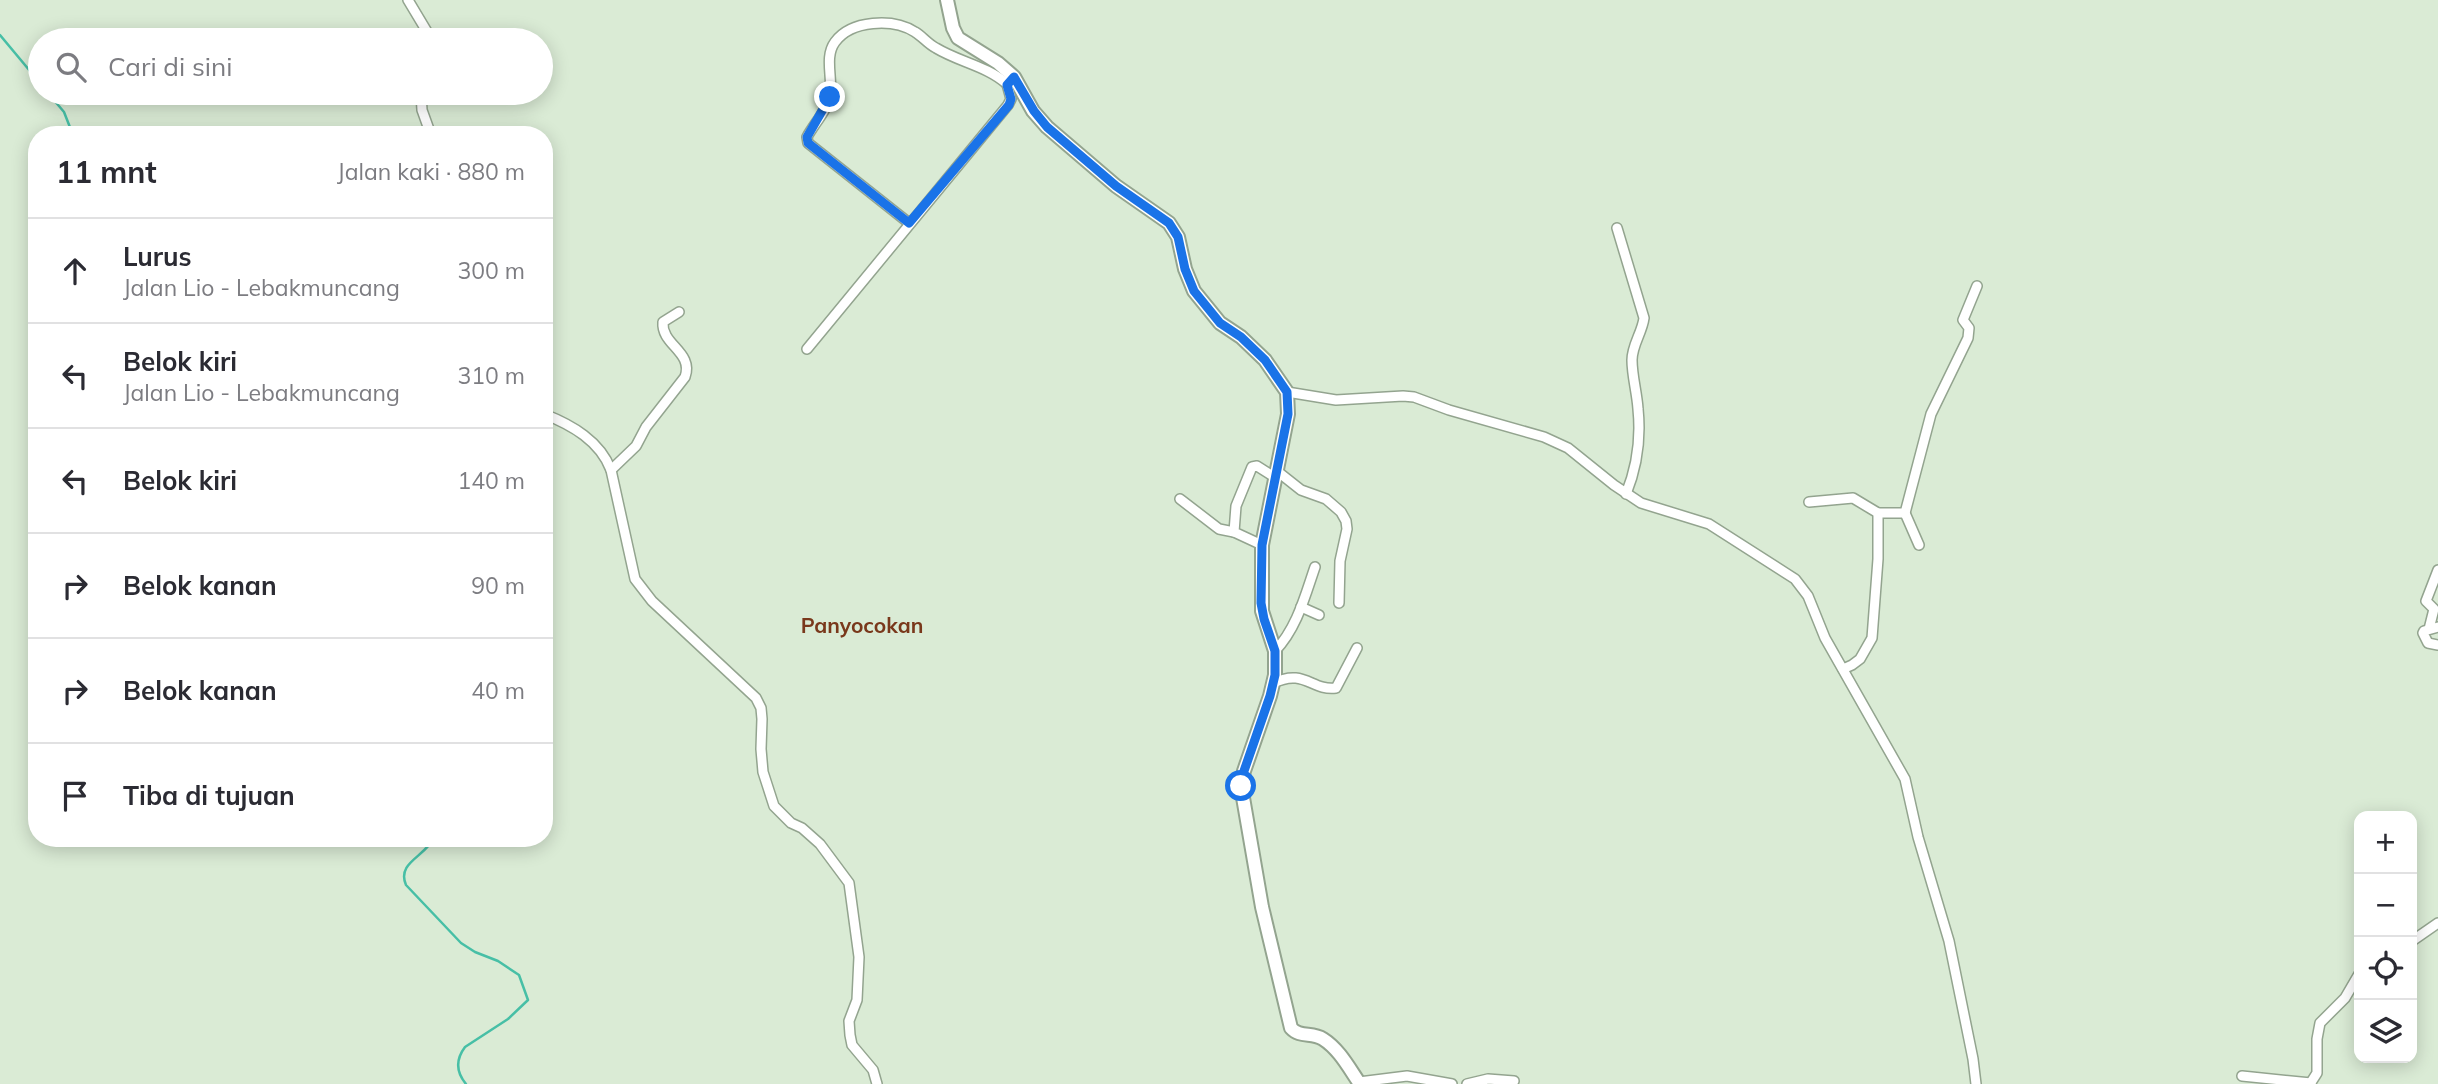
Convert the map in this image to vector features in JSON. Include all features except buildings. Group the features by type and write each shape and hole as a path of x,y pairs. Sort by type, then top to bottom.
{"street":[{"path":"408,0 425,28"},
{"path":"947,0 958,38 998,62 1047,127 1116,186 1169,223 1178,237 1189,281 1200,300 1220,323 1241,337 1265,360 1287,392 1288,414 1262,545 1262,611 1275,651 1273,683 1241,786 1262,907 1291,1028 1299,1034 1317,1036 1326,1041 1340,1055 1359,1083 1407,1076 1452,1084"},
{"path":"909,223 808,143 807,137 830,97 830,55 836,41 853,29 867,24 901,26 913,30 935,48 1011,81"},
{"path":"807,349 1009,105 1011,81"},
{"path":"422,105 428,126"},
{"path":"1618,228 1644,318 1632,356 1639,442 1636,471 1626,494"},
{"path":"1919,545 1905,513 1931,414 1968,338 1969,328 1964,318 1977,286"},
{"path":"611,470 636,446 646,427 685,377 687,361 667,337 663,327 663,322 679,312"},
{"path":"1287,392 1336,400 1414,397 1449,410 1544,437 1568,448 1641,503 1709,524 1795,579 1808,596 1825,638 1905,779 1918,837 1949,941 1976,1084"},
{"path":"553,418 585,435 607,460 635,579 660,609 756,698 761,708 763,772 774,806 791,823 802,828 820,844 849,883 859,957 857,1000 849,1021 850,1035 852,1045 873,1070 877,1084"},
{"path":"1234,532 1236,506 1251,468 1257,466 1326,499 1341,512 1346,521 1347,529 1340,561 1339,603"},
{"path":"1809,502 1853,498 1878,513 1905,513"},
{"path":"1180,499 1219,529 1234,532 1262,545"},
{"path":"1843,669 1860,659 1872,638 1878,558 1878,513"},
{"path":"1275,651 1284,642 1301,607 1315,567"},
{"path":"2438,570 2426,601 2434,609 2433,628 2423,631 2429,644 2438,645"},
{"path":"1301,607 1319,615"},
{"path":"1273,683 1284,678 1298,677 1329,689 1336,688 1357,648"},
{"path":"2417,938 2438,923"},
{"path":"2242,1076 2311,1084 2317,1073 2320,1023 2345,998 2354,983"},
{"path":"1467,1084 1488,1079 1514,1082"}],"waterway":[{"path":"0,35 28,69"},
{"path":"58,105 69,126"},
{"path":"428,847 405,870 406,885 461,943 498,961 519,975 528,1000 508,1019 465,1047 458,1066 466,1084"}],"district":[{"name":"Panyocokan","path":"862,625"}],"route":[{"path":"830,97 807,137 808,143 909,223 1009,105 1011,99 1007,85 1014,77 1047,127 1116,186 1169,223 1176,232 1189,281 1200,300 1220,323 1234,331 1265,360 1287,392 1288,414 1262,545 1261,603 1275,651 1275,675 1241,786"}]}
